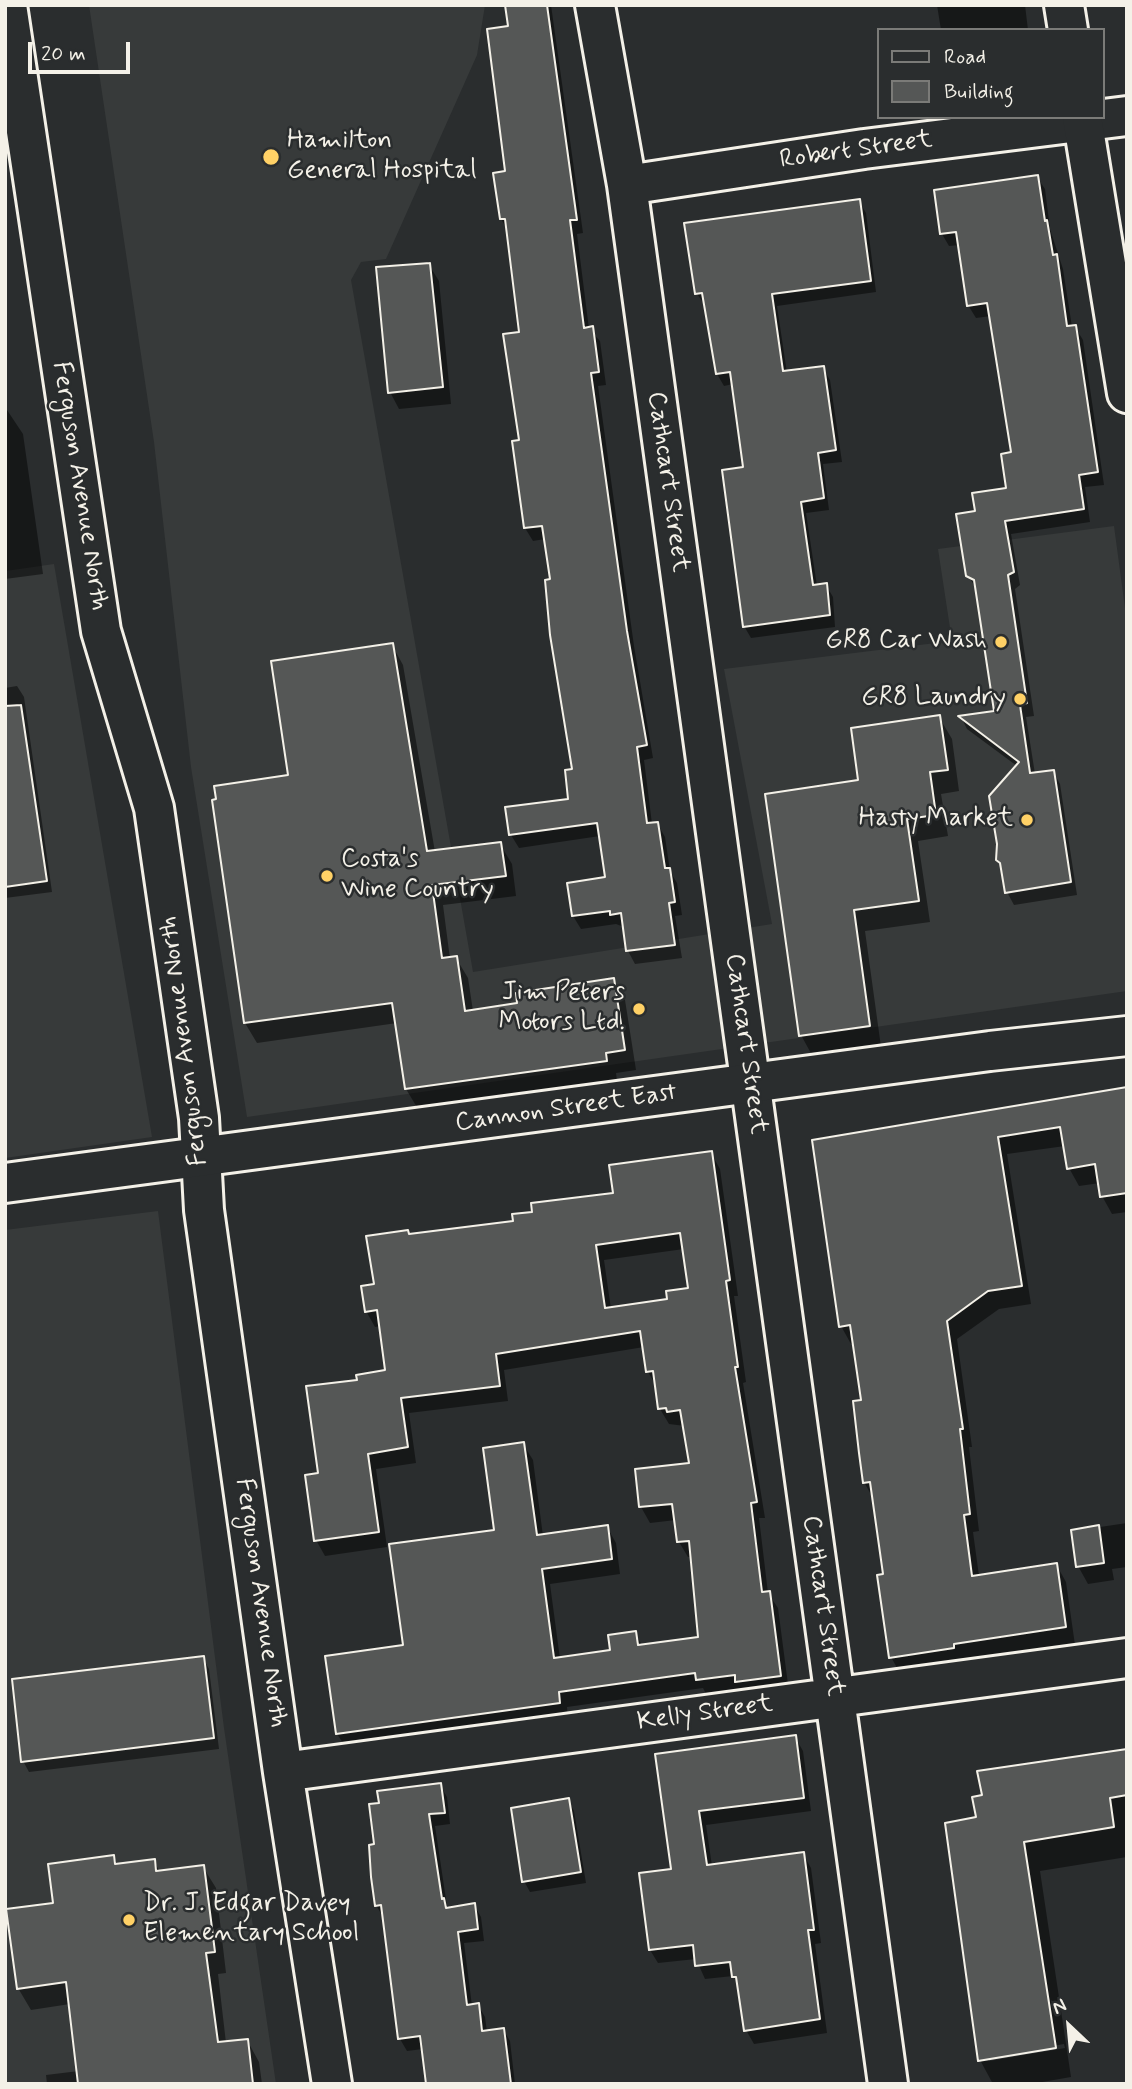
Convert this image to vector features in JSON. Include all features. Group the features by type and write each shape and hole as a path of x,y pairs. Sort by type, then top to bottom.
{"street":[{"name":"Ferguson Avenue North","path":"6,5 101,631 154,808 199,1118 204,1210 283,1772 332,2084"},
{"name":"Cathcart Street","path":"595,5 626,185 888,2084"},
{"path":"1064,5 1068,28"},
{"name":"Robert Street","path":"1104,118 1127,116"},
{"name":"Robert Street","path":"626,185 1082,119"},
{"path":"1082,119 1127,393"},
{"name":"Cannon Street East","path":"5,1183 990,1051 1127,1036"},
{"name":"Kelly Street","path":"283,1772 1127,1658"}],"shaded area":[{"path":"89,5 485,5 477,55 386,259 361,262 351,280 473,972 772,924 724,669 952,641 938,549 1114,526 1127,623 1127,991 247,1117 191,767 154,442"},
{"path":"54,564 152,1137 5,1158 5,571"},
{"path":"158,1211 224,1728 276,2084 5,2084 5,1230"}],"building":[{"path":"505,5 547,5 577,220 570,220 584,328 593,326 599,372 591,373 627,631 647,745 637,747 647,823 658,822 665,868 670,868 675,902 669,903 675,945 626,951 621,913 610,915 610,911 572,916 567,883 605,877 597,823 509,835 505,807 568,799 565,770 572,769 550,635 545,580 550,579 542,526 524,528 512,441 519,440 503,334 519,332 505,219 500,219 493,173 505,171 487,29 508,26"},
{"path":"1038,175 1053,255 1057,254 1067,326 1076,325 1098,472 1079,475 1084,509 1005,521 1014,572 1008,575 1027,703 1020,705 1030,773 1054,770 1071,882 1005,893 1000,863 996,860 997,844 989,796 1019,762 958,716 994,711 974,580 966,576 956,514 975,511 972,493 1006,488 1001,454 1011,452 987,303 967,306 956,232 940,234 934,190"},
{"path":"860,199 871,281 772,294 783,371 824,366 836,450 818,453 824,498 801,502 813,585 827,583 830,615 743,627 722,470 743,467 730,372 716,374 702,293 695,294 684,223"},
{"path":"430,263 443,387 388,393 376,267"},
{"name":"Costa's Wine Country","path":"393,643 427,851 501,842 506,876 432,885 442,958 457,956 465,1011 517,1003 516,993 614,978 625,1050 606,1053 607,1061 405,1089 392,1003 244,1023 212,800 216,799 214,786 288,775 271,661"},
{"path":"21,705 47,881 5,887 5,706"},
{"path":"940,715 948,770 930,772 936,815 907,819 919,901 854,910 870,1026 799,1036 765,794 858,780 851,728"},
{"path":"1127,1087 1127,1193 1100,1197 1095,1164 1067,1169 1060,1127 998,1137 1022,1286 988,1291 947,1321 963,1429 960,1429 970,1514 964,1515 972,1576 1057,1563 1066,1627 954,1644 954,1648 889,1658 877,1575 883,1574 870,1482 863,1483 859,1453 853,1401 861,1400 850,1325 839,1327 812,1140"},
{"path":"712,1151 730,1280 726,1281 738,1367 735,1367 757,1502 751,1503 762,1592 770,1591 781,1676 735,1682 735,1675 696,1680 695,1673 559,1692 560,1703 336,1734 325,1656 403,1645 389,1544 494,1530 483,1448 524,1442 537,1535 608,1525 612,1559 542,1569 554,1658 610,1650 608,1635 636,1631 638,1645 698,1637 689,1541 677,1542 672,1504 639,1507 635,1469 689,1463 680,1410 667,1412 666,1408 658,1409 653,1371 646,1372 640,1331 496,1354 500,1386 401,1398 408,1447 368,1454 379,1532 314,1541 305,1475 318,1473 306,1386 357,1380 356,1375 385,1370 377,1310 365,1312 361,1286 374,1284 366,1236 408,1230 409,1234 513,1221 512,1214 532,1212 531,1203 613,1193 609,1165","holes":["680,1233 688,1288 666,1291 667,1299 605,1308 596,1245"]},
{"path":"1099,1525 1104,1563 1076,1567 1071,1530"},
{"path":"204,1656 214,1738 21,1762 12,1679"},
{"path":"796,1735 804,1798 699,1811 707,1865 804,1852 814,1930 808,1930 820,2019 744,2031 736,1977 732,1977 730,1962 695,1966 693,1945 649,1950 639,1873 671,1869 655,1754"},
{"path":"1127,1749 1127,1795 1110,1798 1114,1827 1024,1842 1056,2048 978,2061 945,1823 976,1817 972,1797 982,1795 977,1771"},
{"path":"441,1783 445,1813 429,1814 442,1899 444,1898 446,1908 475,1903 478,1929 458,1932 467,2005 479,2003 482,2031 504,2028 511,2084 426,2084 420,2036 398,2039 381,1905 375,1906 371,1877 369,1845 374,1844 369,1804 379,1803 377,1791"},
{"path":"569,1798 581,1872 522,1882 511,1808"},
{"path":"114,1855 115,1864 155,1859 156,1871 204,1865 215,1952 206,1953 218,2042 248,2039 253,2084 78,2084 66,1982 17,1989 6,1909 53,1903 48,1864"}],"place":[{"name":"Hamilton General Hospital","path":"271,157"},
{"name":"GR8 Car Wash","path":"1001,642"},
{"name":"GR8 Laundry","path":"1020,699"},
{"name":"Hasty Market","path":"1027,820"},
{"name":"Costa's Wine Country","path":"327,876"},
{"name":"Jim Peters Motors Ltd.","path":"639,1009"},
{"name":"Dr. J. Edgar Davey Elementary School","path":"129,1920"}]}
